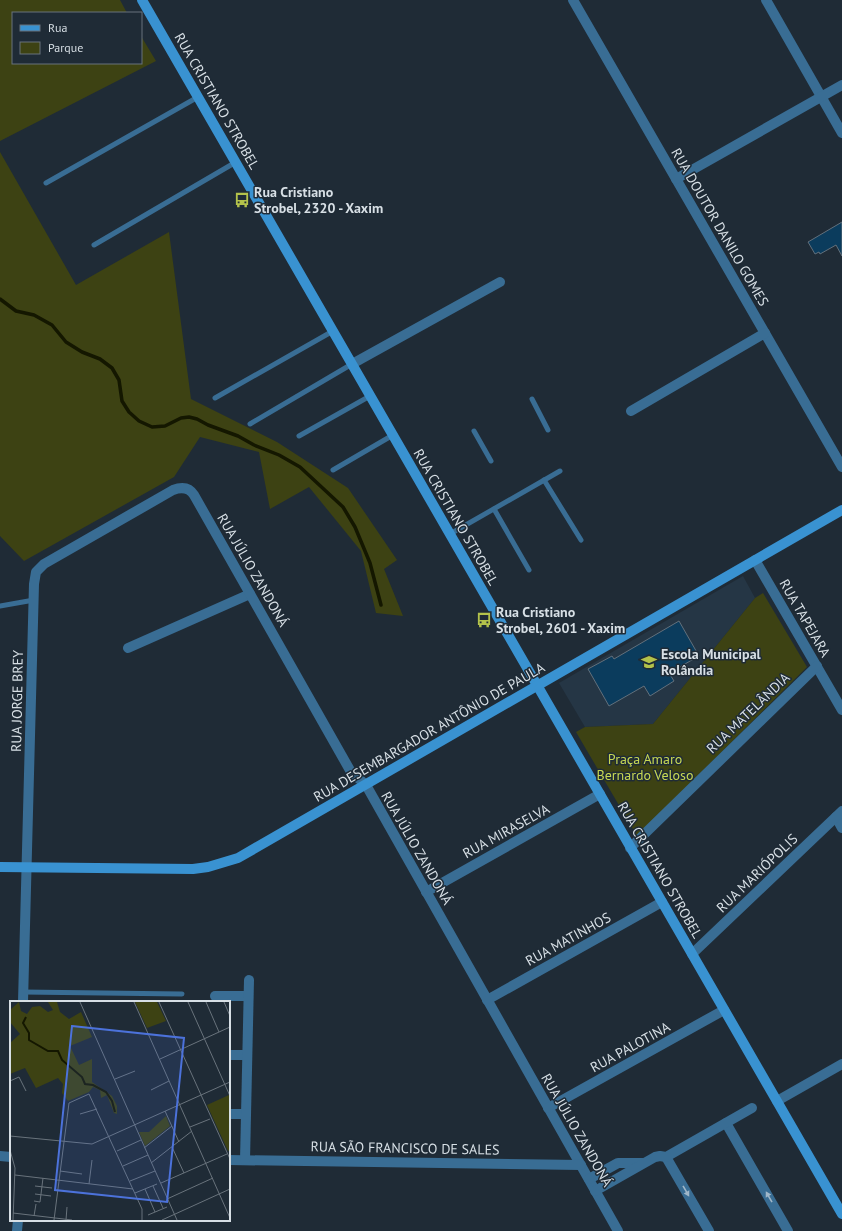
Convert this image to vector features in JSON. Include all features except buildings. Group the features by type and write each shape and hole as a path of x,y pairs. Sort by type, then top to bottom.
{"main road":[{"name":"RUA CRISTIANO STROBEL","path":"142,0 630,848 841,1210"},
{"name":"RUA DESEMBARGADOR ANTÔNIO DE PAULA","path":"0,867 193,869 238,858 842,510"}],"street":[{"name":"RUA DOUTOR DANILO GOMES","path":"573,0 842,468"},
{"path":"766,0 842,133"},
{"path":"676,179 842,85"},
{"path":"352,364 500,282"},
{"path":"631,411 765,333"},
{"name":"RUA JÚLIO ZANDONÁ","path":"183,488 188,489 194,495 351,772 366,785 618,1231"},
{"name":"RUA JORGE BREY","path":"23,997 34,577 40,567 173,490 183,488"},
{"name":"RUA TAPEJARA","path":"755,560 842,710"},
{"path":"128,648 250,594"},
{"name":"RUA MATELÂNDIA","path":"630,848 817,666"},
{"name":"RUA MIRASELVA","path":"426,892 600,794"},
{"path":"839,814 842,828"},
{"name":"RUA MARIÓPOLIS","path":"692,954 839,814"},
{"name":"RUA MATINHOS","path":"487,1000 662,902"},
{"path":"245,1160 249,980"},
{"path":"215,996 248,996"},
{"name":"RUA PALOTINA","path":"548,1108 724,1010"},
{"path":"230,1055 247,1055"},
{"path":"777,1101 842,1064"},
{"path":"595,1191 644,1163 660,1156 666,1157 752,1108"},
{"path":"230,1114 246,1114"},
{"path":"726,1123 788,1231"},
{"path":"0,1156 10,1157"},
{"path":"666,1157 709,1231"},
{"name":"RUA SÃO FRANCISCO DE SALES","path":"230,1160 581,1165"},
{"path":"589,1179 618,1162 644,1163"},
{"path":"17,1231 18,1221"}],"lane":[{"path":"46,183 198,97"},
{"path":"94,245 236,162"},
{"path":"215,398 333,331"},
{"path":"250,424 352,364"},
{"path":"298,436 370,396"},
{"path":"532,399 548,430"},
{"path":"474,431 491,461"},
{"path":"333,470 393,436"},
{"path":"450,534 560,470"},
{"path":"544,480 581,540"},
{"path":"494,509 529,570"},
{"path":"0,606 34,600"},
{"path":"23,997 182,994"}],"shaded area":[{"name":"Escola Municipal Rolândia","path":"743,576 755,598 653,724 585,727 559,683"}],"green space":[{"path":"0,0 120,0 126,12 12,12 12,64 142,64 142,38 156,61 0,141"},
{"path":"0,152 76,285 169,232 191,399 277,442 348,488 397,560 384,569 403,616 376,613 361,551 309,487 270,509 259,452 200,437 174,477 24,561 0,536"},
{"name":"Praça Amaro Bernardo Veloso","path":"763,593 807,667 637,836 576,732 585,727 653,724 755,598"}],"waterway":[{"path":"0,299 16,311 34,315 52,325 66,342 82,352 100,359 112,368 119,380 122,401 129,412 139,421 152,427 165,426 181,418 189,417 197,419 279,455 300,467 343,507 355,527 370,563 381,605"}],"place":[{"name":"Rua Cristiano Strobel, 2320 - Xaxim","path":"242,200"},
{"name":"Rua Cristiano Strobel, 2601 - Xaxim","path":"484,620"},
{"name":"Escola Municipal Rolândia","path":"649,662"}]}
